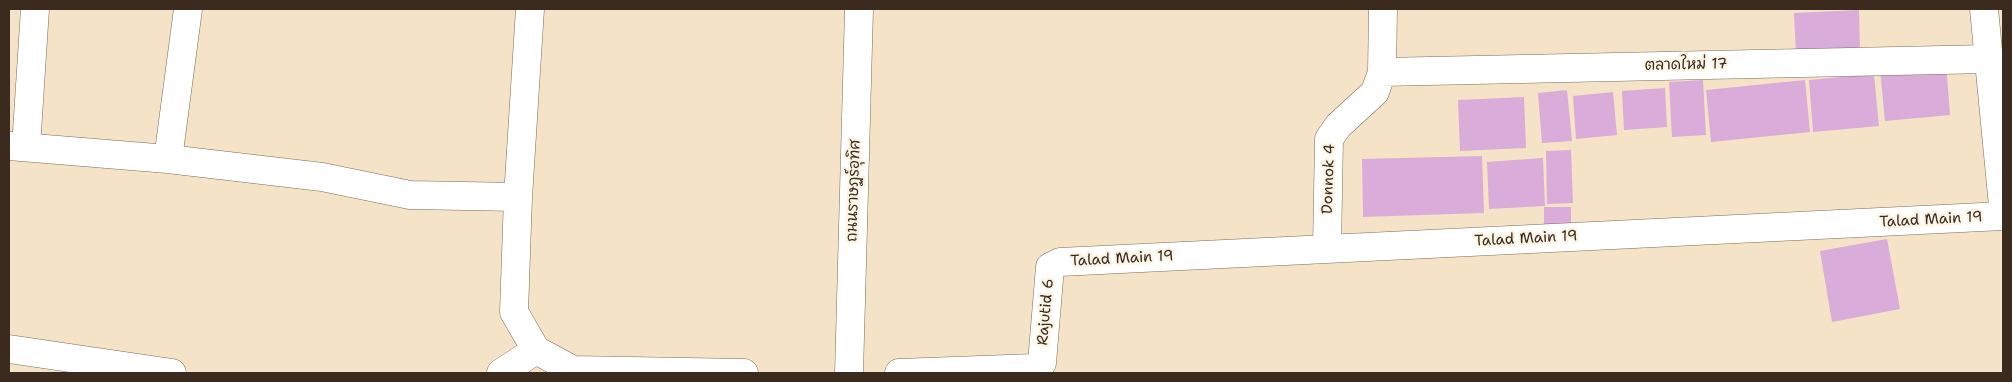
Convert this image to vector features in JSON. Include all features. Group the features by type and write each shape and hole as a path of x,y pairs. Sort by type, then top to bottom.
{"street":[{"path":"35,9 17,147 168,159 322,177 410,195 518,197"},
{"path":"168,159 188,9"},
{"path":"530,9 518,197 514,312 536,350 573,370 744,373"},
{"name":"ถนนราษฏร์อุทิศ","path":"849,373 859,9"},
{"name":"Donnok 4","path":"1327,249 1329,139 1338,126 1375,92 1382,72 1383,9"},
{"path":"1984,9 2003,206"},
{"name":"ตลาดใหม่ 17","path":"1382,72 1989,59"},
{"name":"Talad Main 19","path":"1050,267 1060,262 2003,216"},
{"name":"Rajutid 6","path":"899,373 1034,368 1042,363 1050,267"},
{"path":"9,349 172,373"},
{"path":"501,373 536,350"}],"building":[{"path":"1859,10 1860,52 1796,55 1794,13"},
{"path":"1946,63 1950,115 1885,121 1880,69"},
{"path":"1874,74 1879,126 1813,132 1809,80"},
{"path":"1703,80 1706,135 1672,137 1669,82"},
{"path":"1805,80 1810,132 1711,142 1706,90"},
{"path":"1665,88 1667,127 1624,130 1622,91"},
{"path":"1567,90 1572,141 1542,143 1538,93"},
{"path":"1613,92 1617,135 1576,139 1573,96"},
{"path":"1524,97 1526,148 1460,151 1458,100"},
{"path":"1571,150 1573,203 1547,204 1546,151"},
{"path":"1482,156 1484,213 1363,217 1362,159"},
{"path":"1543,158 1545,206 1489,209 1487,162"},
{"path":"1544,207 1571,207 1571,229 1544,229"},
{"path":"1887,239 1900,309 1832,322 1820,251"}]}
